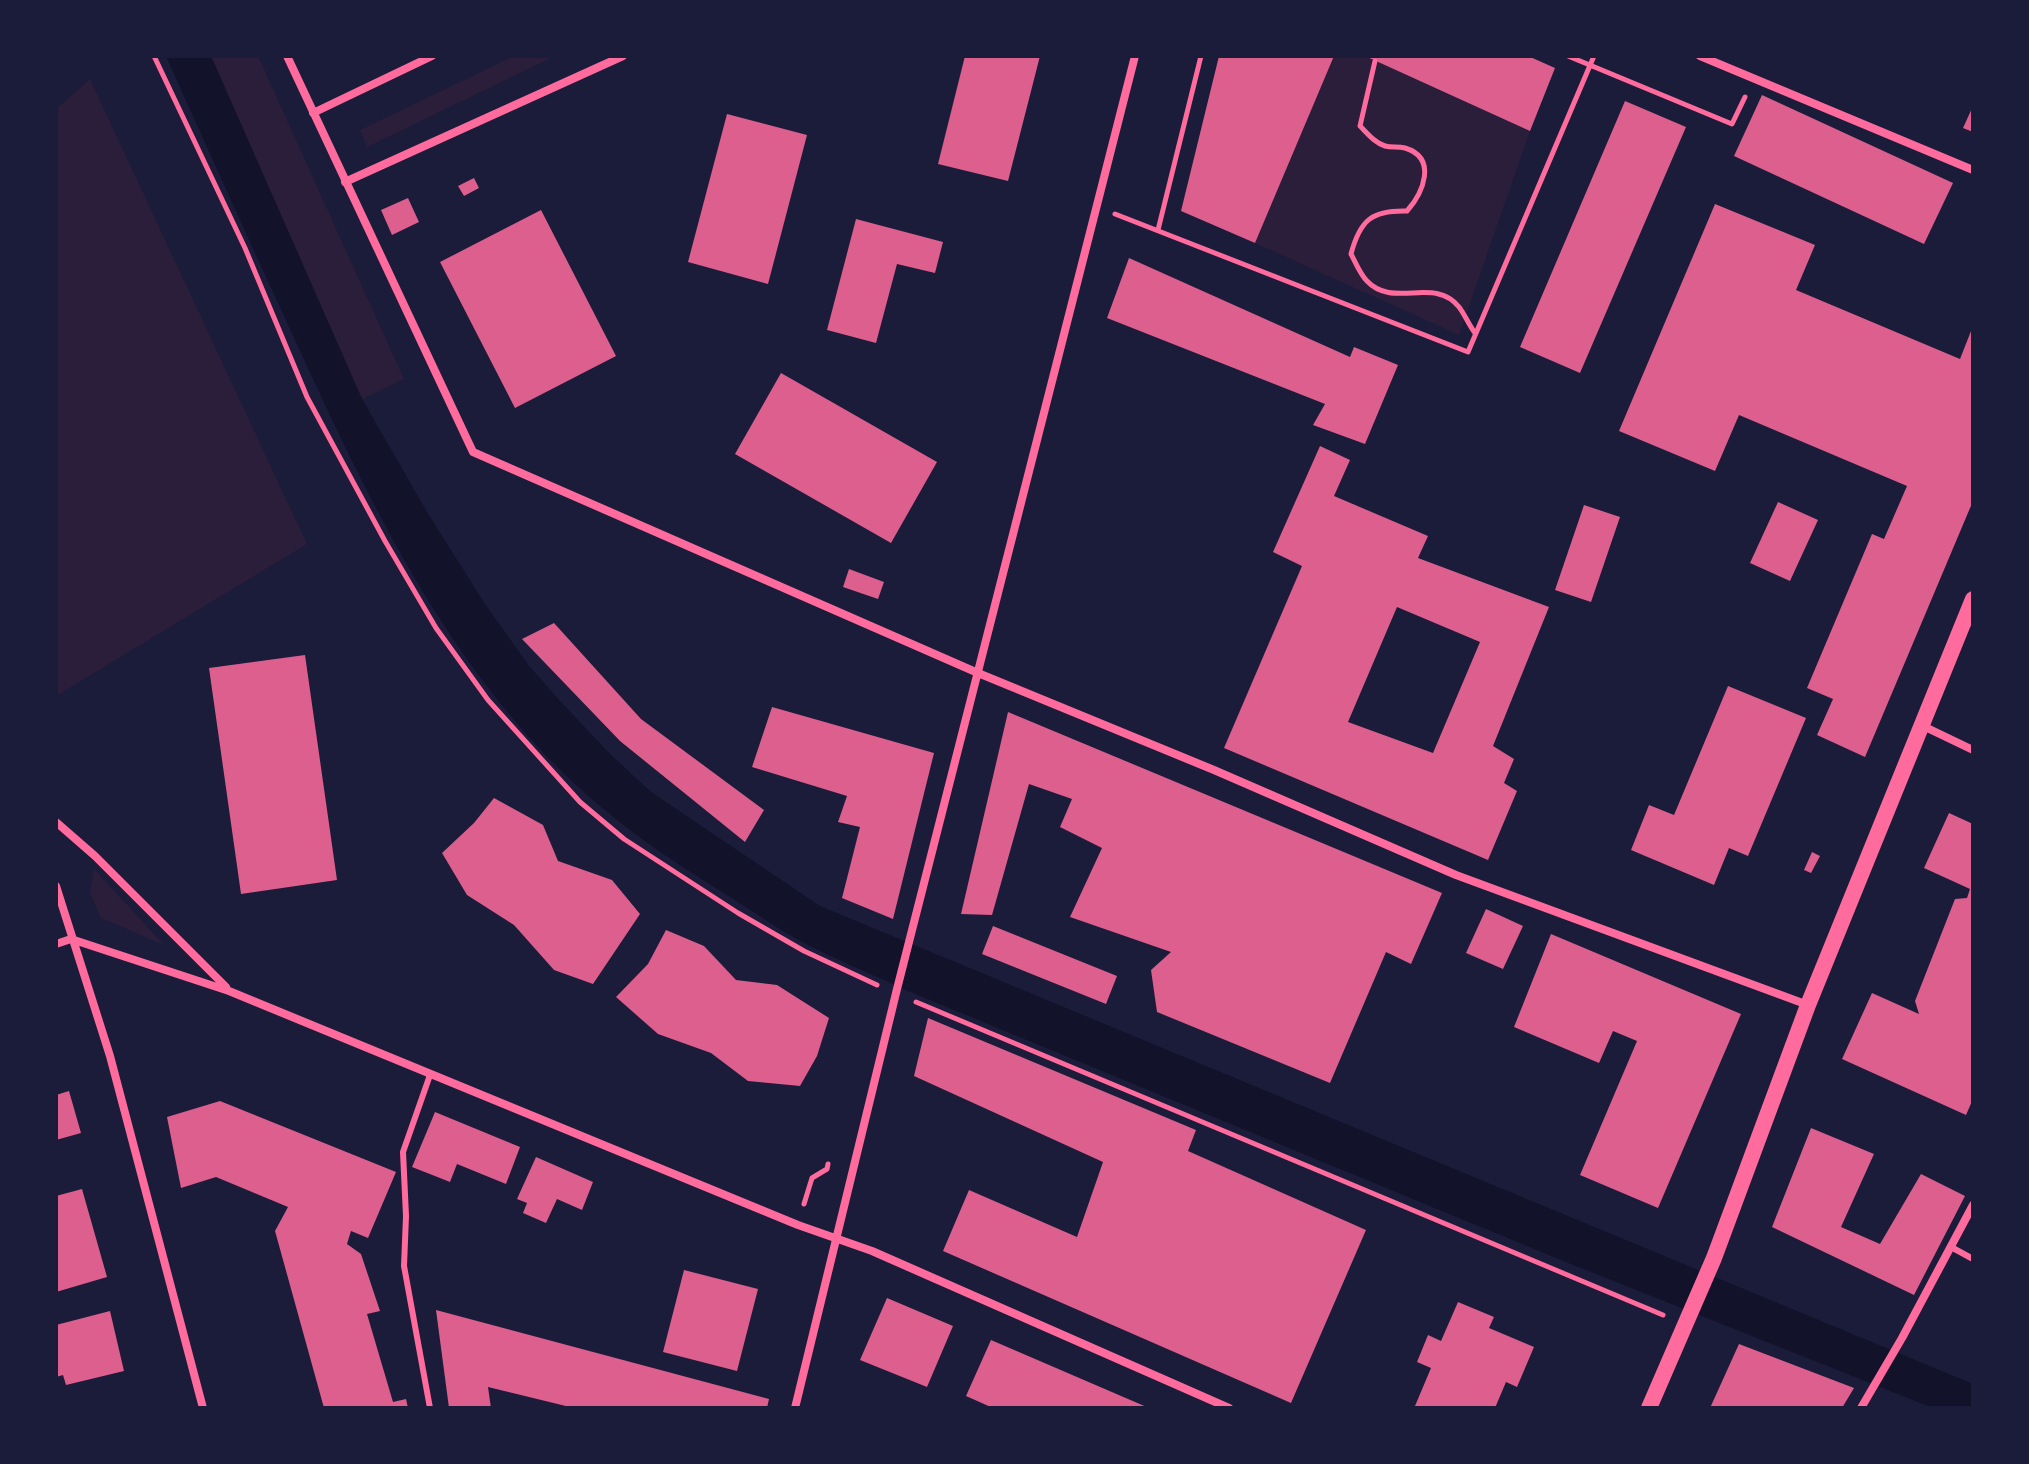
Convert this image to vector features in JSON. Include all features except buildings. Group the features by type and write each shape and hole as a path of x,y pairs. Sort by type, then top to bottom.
{"main road":[{"path":"1649,1408 1714,1258 1808,1005 1973,599"}],"street":[{"path":"287,56 473,452 978,673 1214,770 1456,875 1808,1005"},
{"path":"313,113 432,56"},
{"path":"345,182 623,56"},
{"path":"795,1408 896,991 1135,56"},
{"path":"1700,56 1973,170"},
{"path":"1923,726 1973,750"},
{"path":"56,822 95,856 229,991"},
{"path":"56,886 110,1056 203,1408"},
{"path":"56,944 71,939 229,991 798,1225 872,1251 1229,1408"},
{"path":"1863,1406 1973,1205"}],"lane":[{"path":"430,1075 403,1152 406,1216 404,1266 430,1408"},
{"path":"1951,1247 1973,1259"}],"path":[{"path":"154,56 245,248 307,397 436,628 488,700 580,802 624,839 674,874 804,951 1688,1319"},
{"path":"1158,230 1201,56"},
{"path":"1568,56 1732,124 1754,78"},
{"path":"1095,207 1468,352 1594,56"},
{"path":"1375,61 1360,126 1386,146 1402,146 1415,152 1424,167 1425,182 1407,211 1385,211 1368,219 1356,235 1351,254 1364,279 1376,289 1396,296 1421,291 1438,295 1458,305 1475,334"},
{"path":"798,1225 812,1178 827,1169 831,1154"}],"shaded area":[{"path":"166,56 211,56 362,399 427,512 483,601 529,666 610,754 651,792 820,906 1973,1384 1973,1408 1933,1408 1561,1260 908,991 797,939 641,838 586,794 539,748 496,698 422,590 389,533 330,415"},
{"path":"211,56 258,56 404,379 362,399"},
{"path":"514,56 555,56 367,147 360,130"},
{"path":"1334,56 1365,56 1530,131 1459,335 1255,243"},
{"path":"90,79 307,544 56,696 56,109"},
{"path":"94,869 164,945 101,918 90,893"}]}
